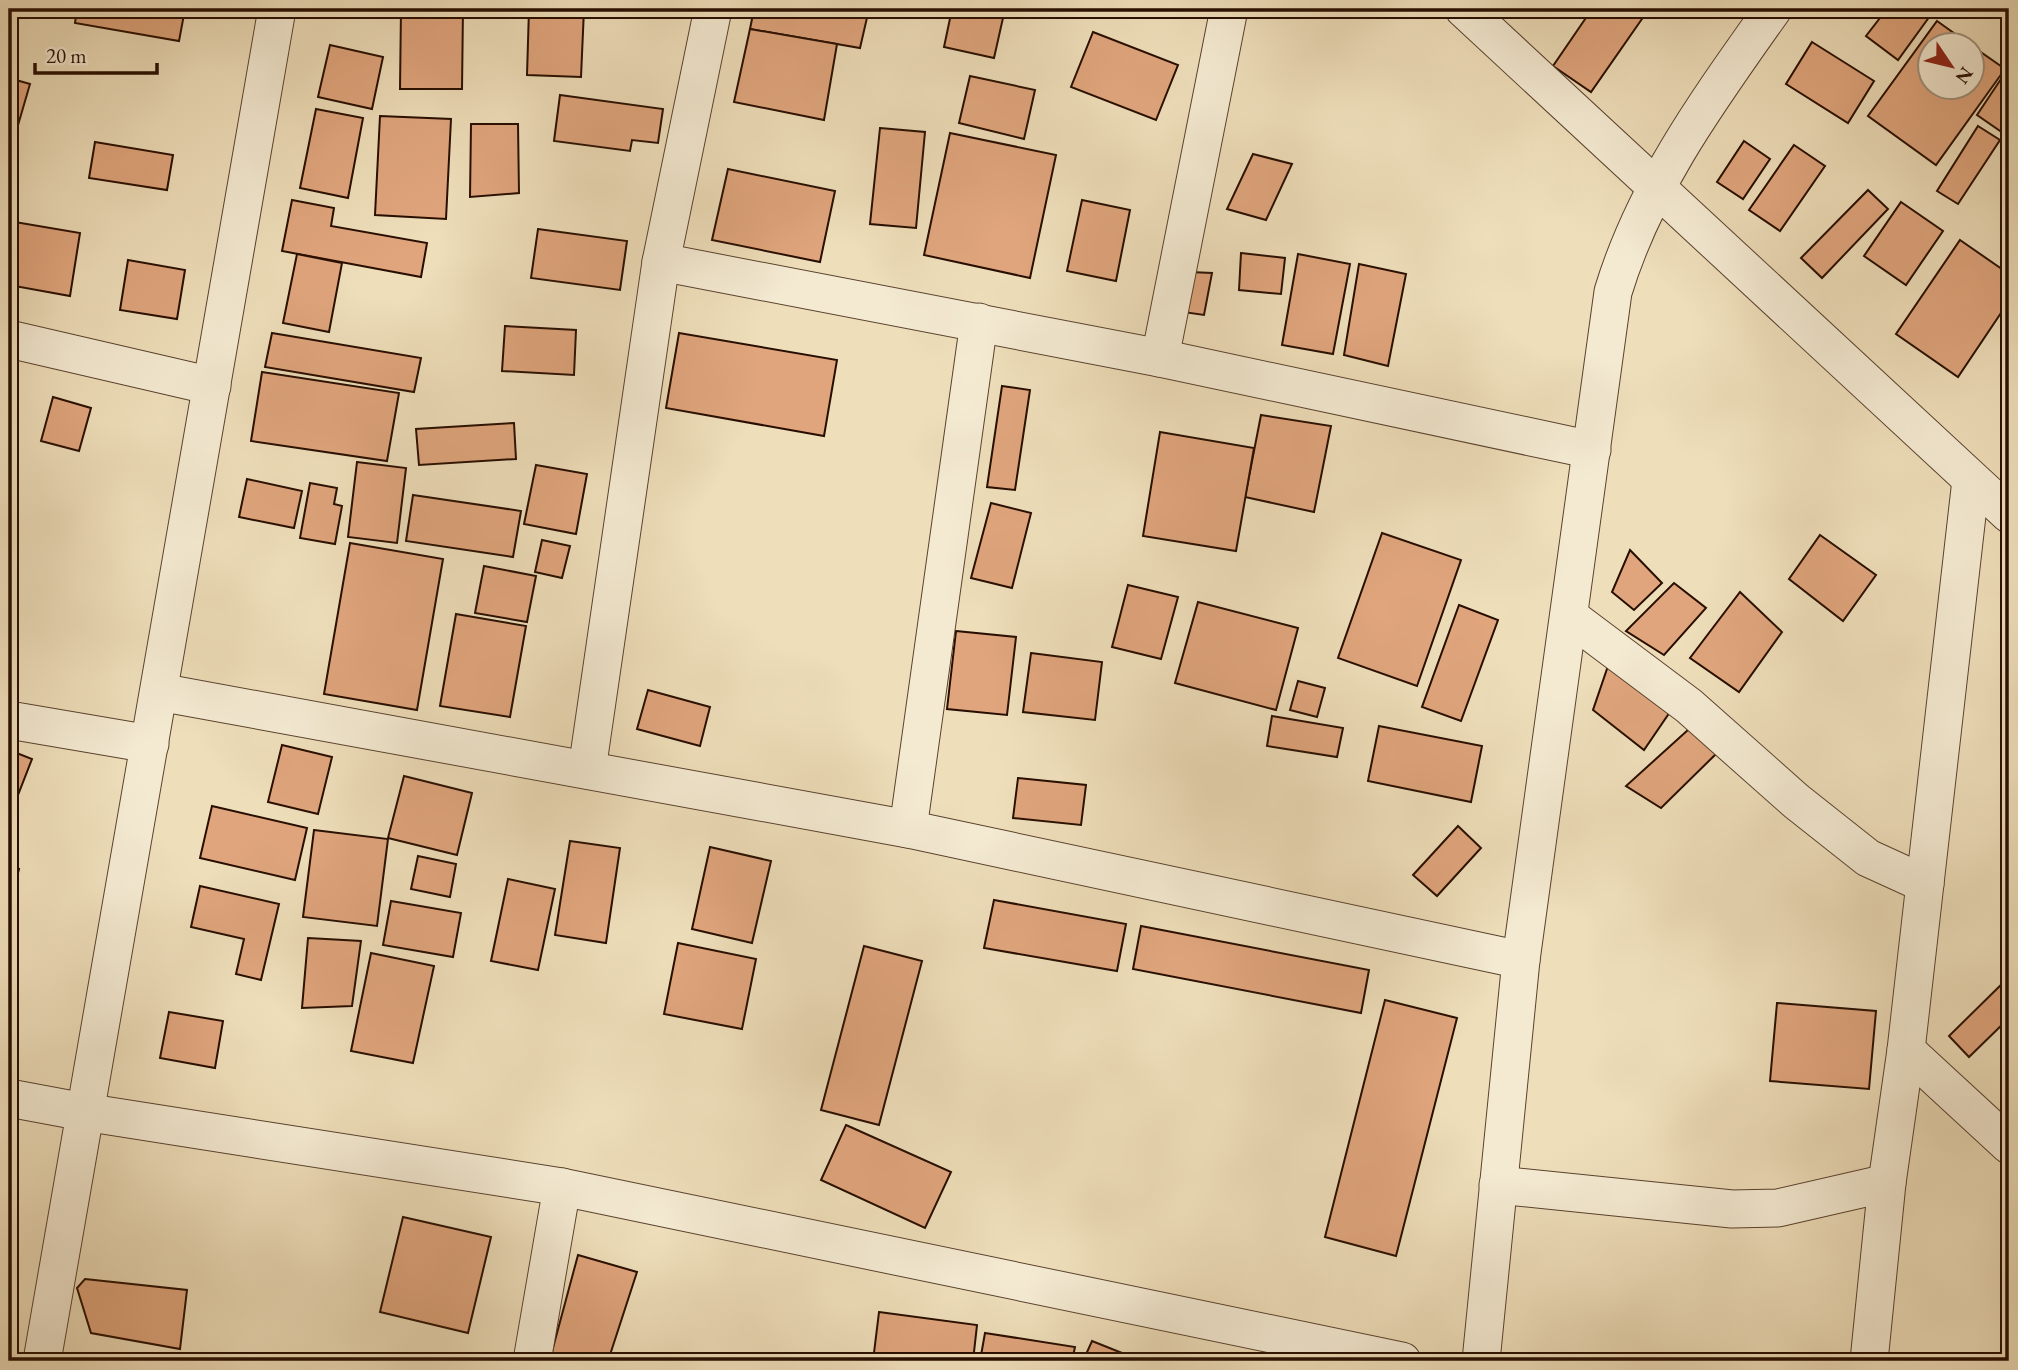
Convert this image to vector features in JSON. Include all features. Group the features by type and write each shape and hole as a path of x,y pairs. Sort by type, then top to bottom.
{"street":[{"path":"42,1361 277,9"},
{"path":"587,770 661,262 713,9"},
{"path":"1160,358 1229,9"},
{"path":"1464,9 2009,514"},
{"path":"1481,1361 1521,960 1613,292 1625,252 1656,187 1705,106 1773,9"},
{"path":"661,262 1160,358 1592,450"},
{"path":"908,829 979,322"},
{"path":"9,339 212,386"},
{"path":"1869,1361 1887,1183 1906,1050 1971,480"},
{"path":"1569,617 1689,706 1796,801 1868,858 1925,884"},
{"path":"159,692 908,829 1521,960"},
{"path":"9,720 150,744"},
{"path":"1906,1050 2009,1145"},
{"path":"9,1098 562,1187 1402,1361"},
{"path":"1497,1185 1732,1209 1778,1208 1887,1183"},
{"path":"532,1361 562,1187"}],"building":[{"path":"21,9 66,9 65,15"},
{"path":"77,9 185,9 179,41 75,23"},
{"path":"401,9 463,9 462,89 400,89"},
{"path":"529,9 584,9 581,77 527,75"},
{"path":"754,9 869,9 860,48 750,29"},
{"path":"952,9 1005,9 994,58 944,47"},
{"path":"1592,9 1634,9 1644,16 1591,92 1553,66"},
{"path":"1887,9 1935,9 1898,60 1866,36"},
{"path":"1937,21 1953,32 1929,32"},
{"path":"750,29 837,44 824,120 734,102"},
{"path":"1093,32 1178,65 1156,120 1071,87"},
{"path":"1812,42 1874,81 1848,123 1786,84"},
{"path":"330,45 383,57 372,109 318,97"},
{"path":"1916,50 1916,102 1981,102 1936,165 1868,116"},
{"path":"1986,56 2005,69 1986,95"},
{"path":"2009,67 2009,130 2006,135 1977,115"},
{"path":"970,76 1035,90 1024,139 959,123"},
{"path":"9,78 30,84 14,139 9,137"},
{"path":"560,95 663,109 658,143 632,140 630,151 554,141"},
{"path":"316,109 363,118 348,198 300,188"},
{"path":"380,116 451,119 446,219 375,215"},
{"path":"471,124 518,124 519,193 470,197"},
{"path":"1978,126 2000,140 1958,204 1937,191"},
{"path":"880,128 925,132 916,228 870,224"},
{"path":"950,133 1056,155 1030,278 924,255"},
{"path":"1744,141 1770,159 1743,199 1717,182"},
{"path":"95,142 173,155 167,190 89,178"},
{"path":"1794,145 1825,166 1780,231 1749,210"},
{"path":"1253,154 1292,164 1266,220 1227,209"},
{"path":"728,169 835,191 820,262 712,240"},
{"path":"1868,190 1888,209 1822,278 1801,258"},
{"path":"292,200 334,208 331,226 427,243 421,277 282,251"},
{"path":"1082,200 1130,210 1116,281 1067,271"},
{"path":"1901,202 1943,231 1906,285 1864,256"},
{"path":"9,221 80,233 70,296 9,285"},
{"path":"538,229 627,241 620,290 531,278"},
{"path":"1960,240 2009,274 2009,301 1958,377 1896,334"},
{"path":"1241,253 1285,258 1281,294 1239,290"},
{"path":"297,254 342,263 329,332 283,323"},
{"path":"1298,254 1350,264 1333,354 1282,345"},
{"path":"128,260 185,270 177,319 120,310"},
{"path":"1359,264 1406,274 1388,366 1344,355"},
{"path":"1190,272 1212,273 1204,315 1183,312"},
{"path":"505,326 576,330 574,375 502,371"},
{"path":"272,333 421,358 414,392 265,367"},
{"path":"679,333 837,360 824,436 666,408"},
{"path":"262,372 399,393 387,461 251,441"},
{"path":"1002,386 1030,390 1015,490 987,487"},
{"path":"53,397 91,408 79,451 41,441"},
{"path":"1261,415 1331,426 1314,512 1245,497"},
{"path":"514,423 516,459 419,465 416,429"},
{"path":"1160,432 1254,448 1236,551 1143,536"},
{"path":"357,462 406,468 397,543 348,537"},
{"path":"536,465 587,474 576,534 524,524"},
{"path":"247,479 302,491 294,528 239,517"},
{"path":"310,483 337,488 334,504 342,506 335,544 300,538"},
{"path":"413,495 521,511 513,557 406,541"},
{"path":"991,503 1031,513 1012,588 971,578"},
{"path":"1382,533 1461,560 1417,686 1338,658"},
{"path":"1820,535 1876,575 1843,621 1789,579"},
{"path":"542,540 570,546 562,578 535,572"},
{"path":"350,543 443,559 417,710 324,694"},
{"path":"1630,550 1662,583 1634,610 1612,592"},
{"path":"484,566 536,576 527,622 475,613"},
{"path":"1674,583 1706,608 1664,655 1626,631"},
{"path":"1128,585 1178,597 1161,659 1112,647"},
{"path":"1740,592 1782,632 1739,692 1690,658"},
{"path":"1198,602 1298,628 1276,710 1175,683"},
{"path":"1459,605 1498,620 1461,721 1422,707"},
{"path":"456,614 526,626 510,717 440,706"},
{"path":"956,631 1016,637 1007,715 947,709"},
{"path":"1031,653 1102,662 1095,720 1023,712"},
{"path":"1609,663 1674,706 1644,750 1593,710"},
{"path":"1298,681 1325,688 1317,717 1290,710"},
{"path":"648,690 710,707 700,746 637,729"},
{"path":"1272,716 1343,728 1337,757 1267,746"},
{"path":"1379,726 1482,746 1471,802 1368,781"},
{"path":"1689,729 1719,751 1661,808 1626,786"},
{"path":"282,745 332,757 318,814 268,802"},
{"path":"9,750 32,759 18,795 9,792"},
{"path":"404,776 472,793 457,855 388,838"},
{"path":"1018,778 1086,785 1081,825 1013,818"},
{"path":"212,806 307,828 295,880 200,858"},
{"path":"1458,826 1481,848 1437,896 1413,875"},
{"path":"314,830 388,839 377,926 303,917"},
{"path":"570,841 620,848 606,943 555,935"},
{"path":"710,847 771,861 752,943 692,929"},
{"path":"418,856 456,864 450,897 411,889"},
{"path":"9,866 19,869 9,908"},
{"path":"508,879 555,889 538,970 491,961"},
{"path":"200,886 279,904 261,980 236,974 244,939 191,927"},
{"path":"994,900 1126,924 1117,971 984,948"},
{"path":"391,901 461,913 453,957 383,945"},
{"path":"1141,926 1369,970 1361,1013 1133,969"},
{"path":"308,938 361,941 352,1006 302,1008"},
{"path":"678,943 756,959 742,1029 664,1014"},
{"path":"864,946 922,961 879,1125 821,1110"},
{"path":"371,953 434,966 413,1063 351,1051"},
{"path":"2009,977 2009,1018 1969,1057 1949,1036"},
{"path":"1385,1000 1457,1018 1396,1256 1325,1237"},
{"path":"1777,1003 1876,1011 1869,1089 1770,1081"},
{"path":"169,1012 223,1021 215,1068 160,1058"},
{"path":"846,1125 951,1172 925,1228 821,1180"},
{"path":"403,1217 491,1237 468,1333 380,1312"},
{"path":"578,1255 637,1272 608,1361 550,1359"},
{"path":"85,1279 187,1290 180,1349 91,1333 77,1288"},
{"path":"879,1312 977,1325 973,1361 873,1361"},
{"path":"985,1333 1075,1347 1072,1361 980,1361"},
{"path":"1092,1341 1142,1361 1083,1361"}]}
